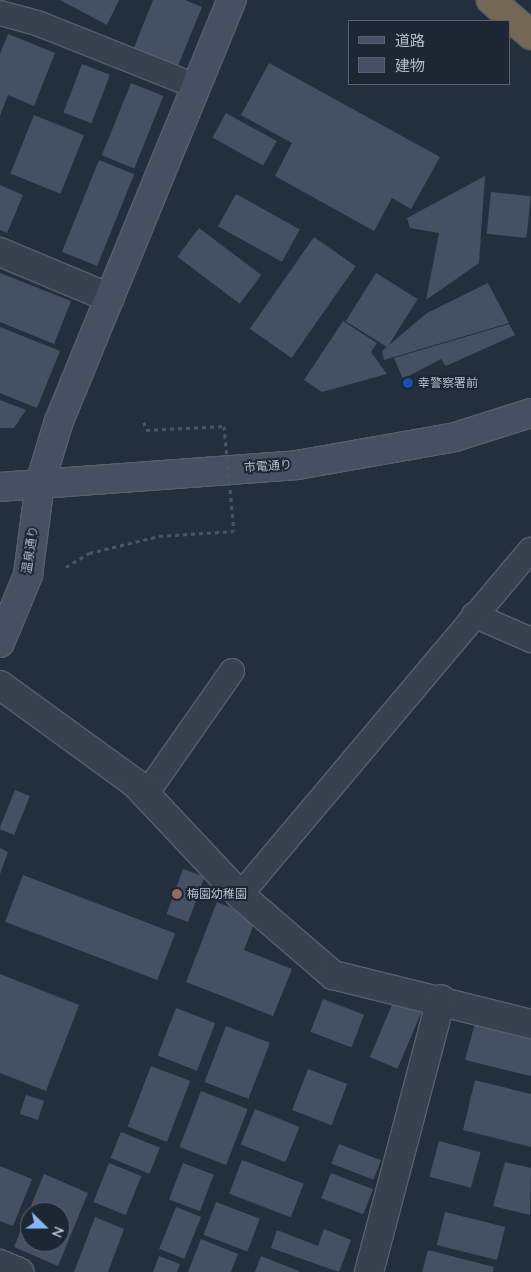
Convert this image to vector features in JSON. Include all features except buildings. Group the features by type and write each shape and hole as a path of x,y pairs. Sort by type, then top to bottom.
{"highway":[{"path":"491,0 531,35"}],"street":[{"name":"温泉通り","path":"0,643 28,575 40,483 60,421 195,86 232,0"},
{"path":"0,252 110,298"},
{"name":"市電通り","path":"0,487 297,464 455,436 531,413"},
{"path":"0,685 146,794 240,895 333,974 441,999 531,1024"},
{"path":"369,1272 441,999"},
{"path":"0,1264 19,1272"}],"lane":[{"path":"0,13 37,23 195,86"},
{"path":"240,895 474,615 531,550"},
{"path":"474,615 531,640"},
{"path":"146,794 232,671"}],"path":[{"path":"57,572 88,553 159,536 234,531 224,426 146,430 144,422"}],"place":[{"name":"幸警察署前","path":"408,383"},
{"name":"梅園幼稚園","path":"177,894"}]}
